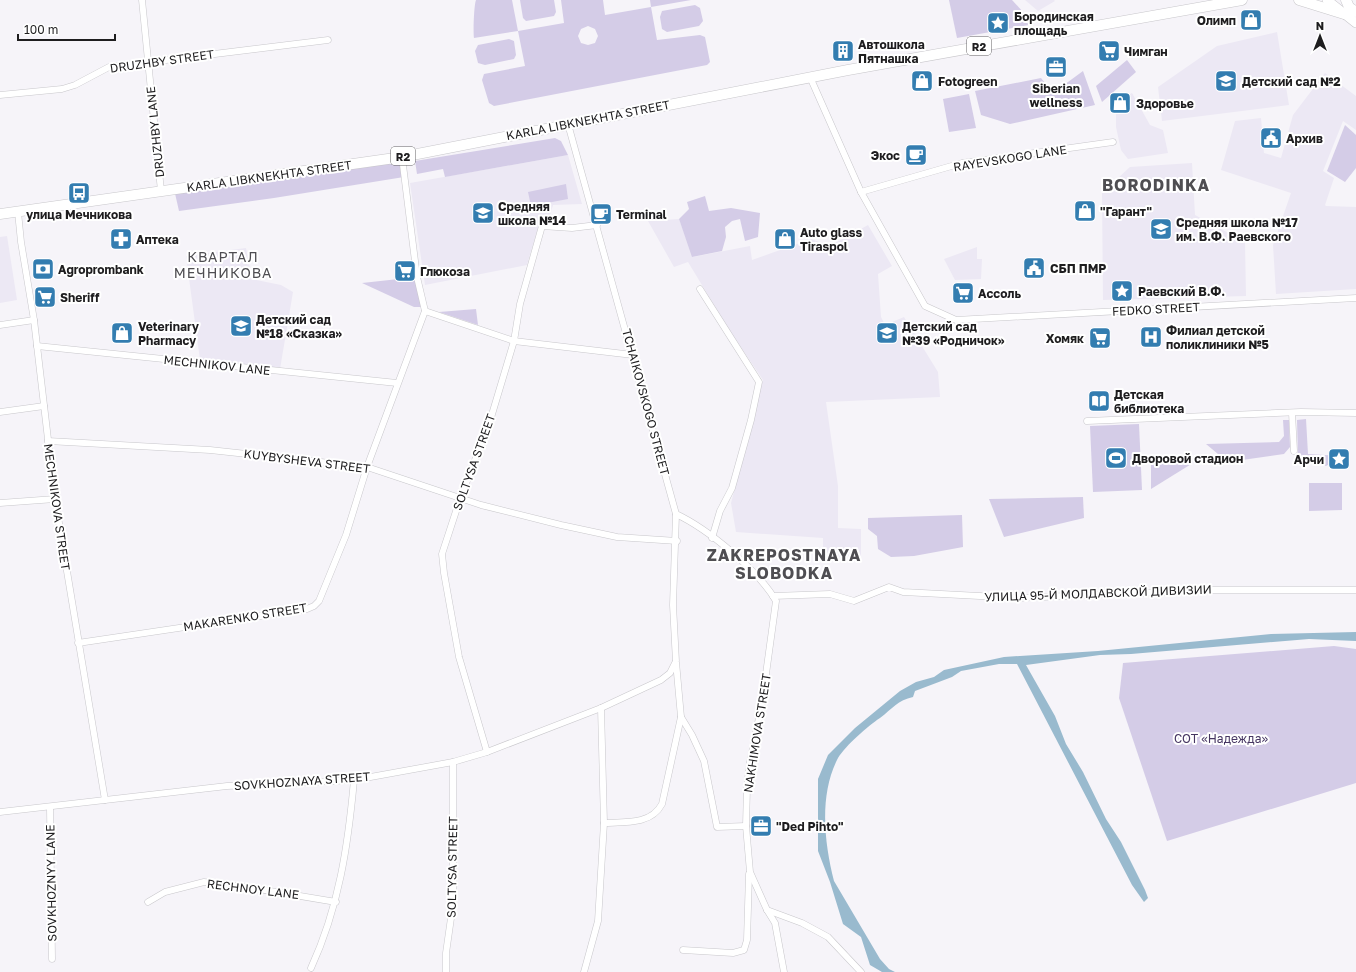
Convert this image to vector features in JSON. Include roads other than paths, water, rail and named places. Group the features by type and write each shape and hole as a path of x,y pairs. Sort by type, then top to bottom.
{"main road":[{"name":"R2","path":"1217,2 1242,0"},
{"path":"1300,0 1344,14"},
{"path":"1327,0 1356,24"},
{"path":"1346,0 1349,7 1356,12"},
{"name":"KARLA LIBKNEKHTA STREET","path":"0,214 402,157 810,77 1127,20 1217,2"}],"street":[{"name":"DRUZHBY LANE","path":"142,0 161,191"},
{"name":"DRUZHBY STREET","path":"0,95 62,89 109,67 328,40"},
{"path":"810,77 862,192"},
{"name":"TCHAIKOVSKOGO STREET","path":"568,124 676,514 677,541 673,605 681,717"},
{"name":"RAYEVSKOGO LANE","path":"862,192 962,163 1113,142"},
{"path":"402,157 417,277 425,311 514,341 633,355"},
{"name":"FEDKO STREET","path":"862,192 925,306 956,320 1356,298"},
{"name":"MECHNIKOVA STREET","path":"18,212 21,242 34,320 55,500 105,800"},
{"name":"SOLTYSA STREET","path":"487,752 459,657 442,554 460,499 490,421 514,341 520,304 542,226 572,228 597,225"},
{"path":"700,289 759,382 751,420 732,488 720,511 712,538"},
{"name":"MAKARENKO STREET","path":"78,643 307,609 314,606 319,600 346,535 367,467 425,311"},
{"path":"0,325 34,320"},
{"name":"MECHNIKOV LANE","path":"37,346 397,383"},
{"path":"0,412 44,406"},
{"path":"1088,421 1301,412 1356,413"},
{"path":"1292,413 1294,451"},
{"name":"KUYBYSHEVA STREET","path":"48,441 210,450 367,467 460,499 561,525 617,537 677,541"},
{"path":"0,504 55,500"},
{"path":"676,514 712,538 724,544 773,596"},
{"name":"УЛИЦА 95-Й МОЛДАВСКОЙ ДИВИЗИИ","path":"773,596 830,594 854,601 889,587 903,592 1018,598 1213,590 1356,590"},
{"name":"NAKHIMOVA STREET","path":"773,596 776,602 776,609 762,703 750,762 746,826 750,872 766,910 775,923 784,972"},
{"name":"SOVKHOZNAYA STREET","path":"0,812 50,808 228,786 354,780 453,762 487,752 601,708 661,680 670,673 676,662"},
{"path":"584,972 598,921 604,822 601,708"},
{"path":"681,717 704,762 717,827 746,826"},
{"path":"604,822 641,820 649,818 658,811 662,804 681,717"},
{"name":"SOLTYSA STREET","path":"446,972 446,953 453,904 453,762"},
{"path":"311,968 321,947 336,902 348,838 354,780"},
{"name":"SOVKHOZNYY LANE","path":"50,808 52,959"},
{"path":"683,950 733,953 744,950 746,940 750,872"},
{"name":"RECHNOY LANE","path":"148,902 165,892 204,882 253,888 336,902"},
{"path":"766,910 802,924 828,937 861,972"}],"water":[{"path":"1356,632 1356,641 1309,639 1131,654 1100,655 1026,665 1055,716 1066,744 1083,772 1106,819 1121,842 1145,890 1148,898 1144,902 1132,885 1017,664 999,664 961,671 952,677 915,691 913,697 903,700 895,705 864,731 842,753 838,758 832,772 826,802 826,834 834,881 880,959 889,969 895,972 882,972 870,965 861,937 843,924 830,882 818,851 818,779 828,755 855,728 900,691 916,682 934,677 944,670 1004,657 1098,651 1271,634"}],"place":[{"name":"Олимп","path":"1251,20"},
{"name":"Бородинская площадь","path":"998,23"},
{"name":"Автошкола Пятнашка","path":"843,51"},
{"name":"Чимган","path":"1109,51"},
{"name":"Siberian wellness","path":"1056,67"},
{"name":"Fotogreen","path":"922,81"},
{"name":"Детский сад №2","path":"1226,81"},
{"name":"Здоровье","path":"1120,103"},
{"name":"Архив","path":"1271,138"},
{"name":"Экос","path":"916,155"},
{"name":"улица Мечникова","path":"79,193"},
{"name":"\"Гарант\"","path":"1085,211"},
{"name":"Средняя школа №14","path":"483,213"},
{"name":"Terminal","path":"601,214"},
{"name":"Средняя школа №17 им. В.Ф. Раевского","path":"1161,229"},
{"name":"Аптека","path":"121,239"},
{"name":"Auto glass Tiraspol","path":"785,239"},
{"name":"СБП ПМР","path":"1034,268"},
{"name":"Agroprombank","path":"43,269"},
{"name":"Глюкоза","path":"405,271"},
{"name":"Раевский В.Ф.","path":"1122,291"},
{"name":"Ассоль","path":"963,293"},
{"name":"Sheriff","path":"45,297"},
{"name":"Детский сад №18 «Сказка»","path":"241,326"},
{"name":"Veterinary Pharmacy","path":"122,333"},
{"name":"Детский сад №39 «Родничок»","path":"887,333"},
{"name":"Филиал детской поликлиники №5","path":"1151,337"},
{"name":"Хомяк","path":"1100,338"},
{"name":"Детская библиотека","path":"1099,401"},
{"name":"Дворовой стадион","path":"1116,458"},
{"name":"Арчи","path":"1339,459"},
{"name":"\"Ded Pihto\"","path":"761,826"}],"district":[{"name":"BORODINKA","path":"1156,185"},
{"name":"КВАРТАЛ МЕЧНИКОВА","path":"223,264"},
{"name":"ZAKREPOSTNAYA SLOBODKA","path":"784,564"}],"park label":[{"name":"СОТ «Надежда»","path":"1221,738"}]}
